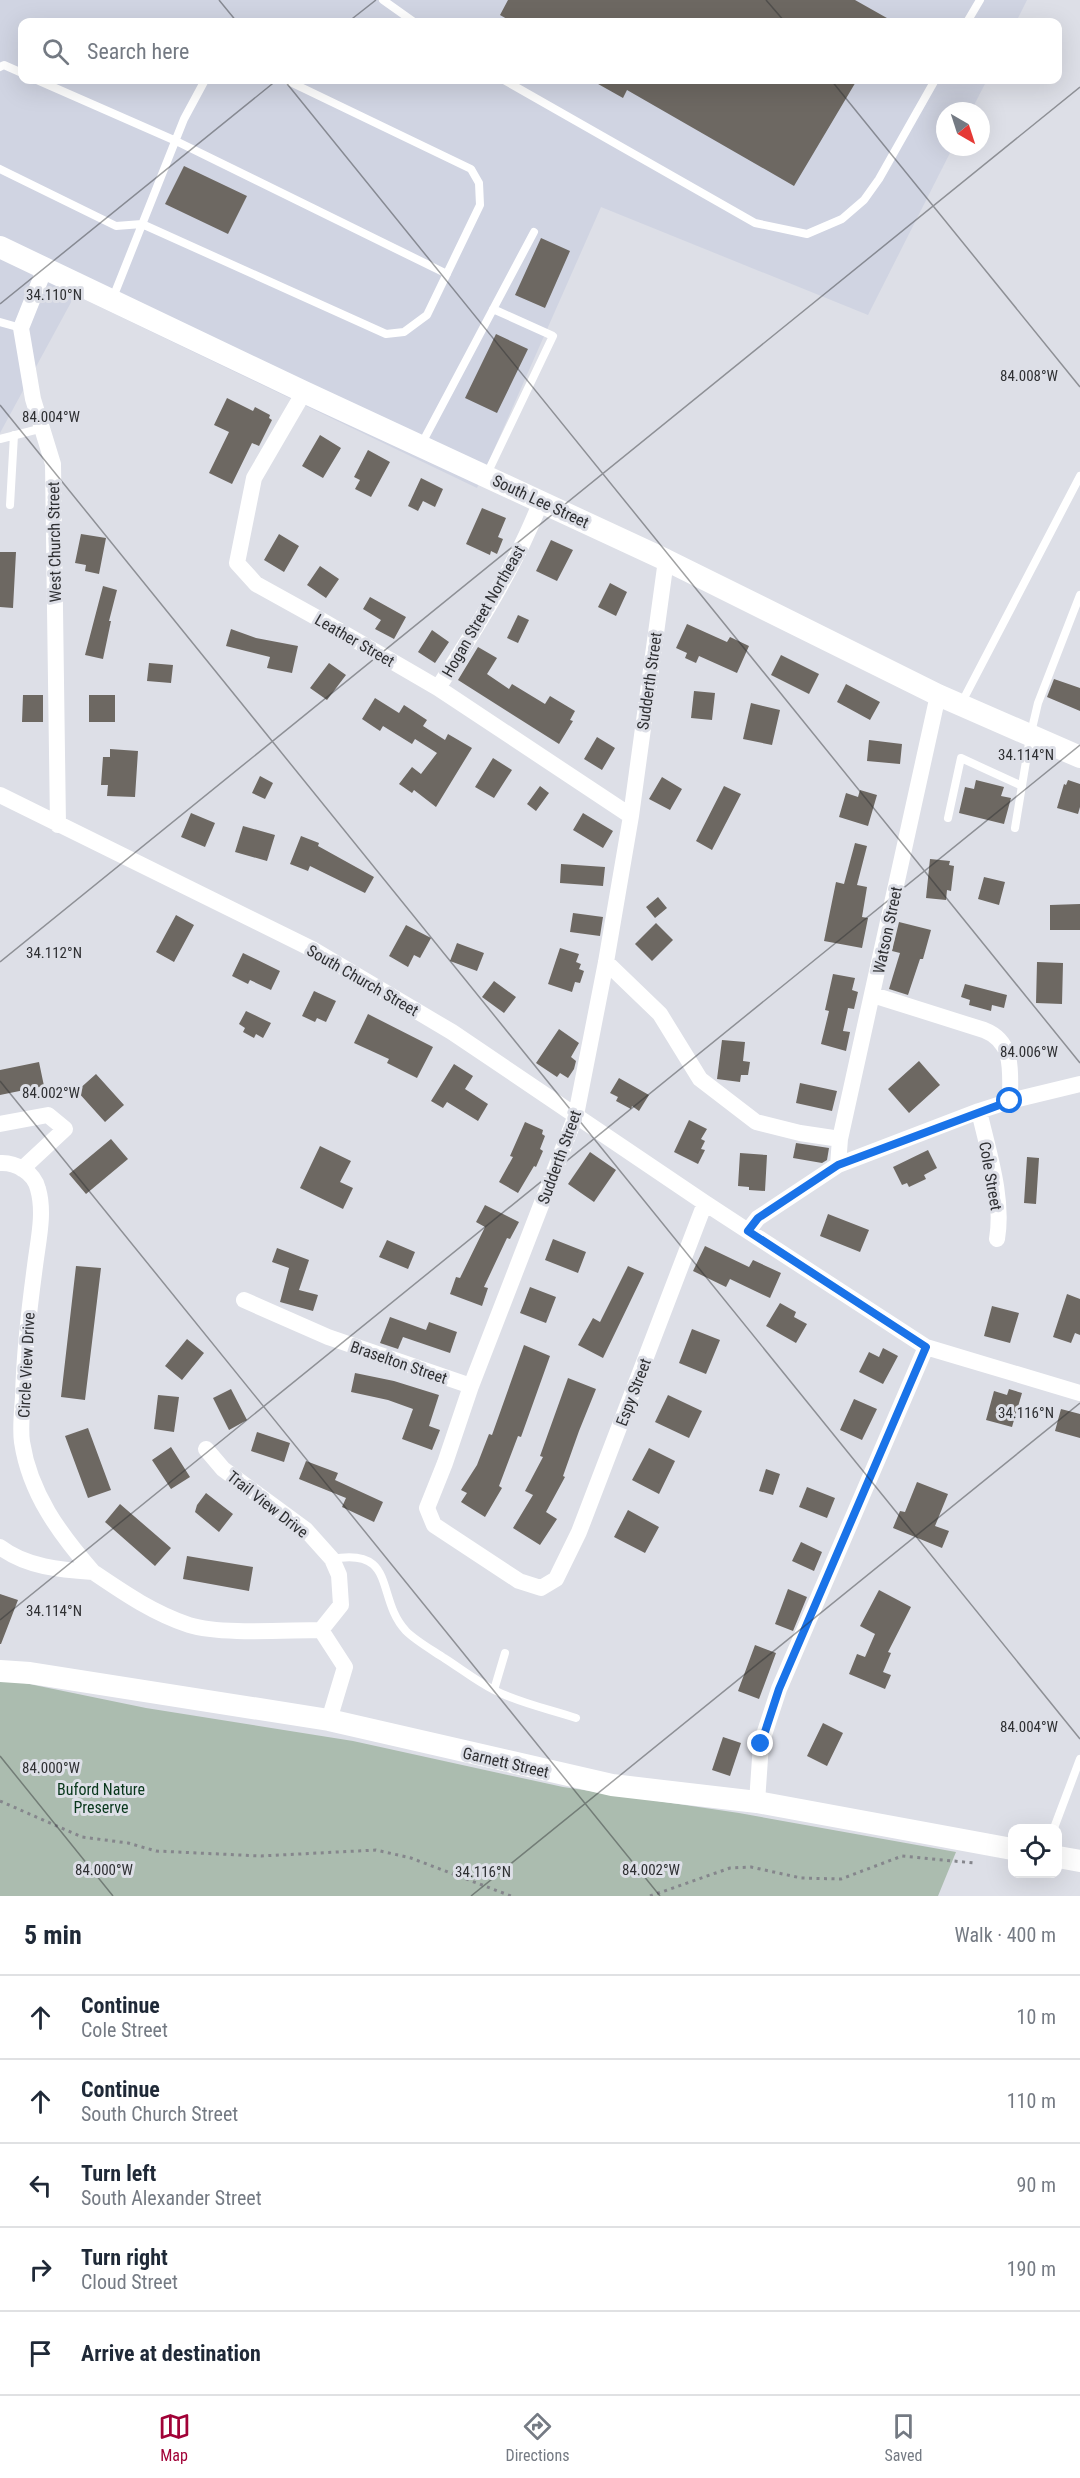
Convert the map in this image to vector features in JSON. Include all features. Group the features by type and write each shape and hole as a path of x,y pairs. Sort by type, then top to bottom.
{"street":[{"name":"South Lee Street","path":"0,248 304,393 666,560 938,695 1080,757"},
{"path":"21,328 45,268"},
{"name":"West Church Street","path":"21,328 33,399 53,464 58,825"},
{"name":"Leather Street","path":"304,393 254,478 237,563 256,584 438,688 631,816"},
{"name":"Hogan Street Northeast","path":"438,688 491,604 541,501"},
{"name":"Sudderth Street","path":"556,1579 542,1588 519,1581 434,1525 427,1508 471,1386 576,1115 606,962 631,816 666,560"},
{"name":"Watson Street","path":"838,1165 840,1139 938,695"},
{"name":"South Church Street","path":"0,795 312,949 452,1032 705,1203 926,1347 1080,1393"},
{"path":"606,962 660,1014 700,1079 756,1122 800,1133 840,1139"},
{"path":"873,995 984,1030 999,1038 1005,1045 1007,1056 1010,1101"},
{"path":"748,1231 758,1218 838,1165 1010,1101 1080,1084"},
{"name":"Cole Street","path":"979,1112 993,1172 999,1226 997,1239"},
{"path":"0,1124 48,1115 65,1129 22,1169 12,1163 0,1163"},
{"name":"Circle View Drive","path":"22,1169 30,1175 38,1188 41,1215 24,1343 22,1440 28,1468 46,1512 62,1536 93,1572 143,1607 191,1626 240,1630 321,1630"},
{"name":"Espy Street","path":"556,1579 579,1532 705,1203"},
{"name":"Braselton Street","path":"244,1300 328,1336 471,1386"},
{"path":"757,1802 761,1744 779,1689 926,1347"},
{"name":"Trail View Drive","path":"206,1449 224,1469 306,1530 332,1559 339,1575 342,1605 321,1630"},
{"name":"Circle View Drive","path":"0,1547 40,1566 93,1572"},
{"path":"321,1630 345,1667 329,1720"},
{"name":"Garnett Street","path":"0,1671 30,1673 329,1720 612,1785 757,1802 1008,1848"},
{"path":"1062,1858 1080,1861"}],"lane":[{"path":"383,0 408,18"},
{"path":"969,18 980,0"},
{"path":"0,67 4,65 18,71"},
{"path":"46,84 176,141 447,274"},
{"path":"112,300 176,141 203,84"},
{"path":"0,169 116,226 142,224 386,334 404,332 427,315 480,205 479,183 471,169 294,84"},
{"path":"511,84 754,223 807,234 842,219 864,200 879,179 933,84"},
{"path":"421,446 534,231"},
{"path":"486,476 554,336 493,309"},
{"path":"0,322 21,328"},
{"path":"0,439 43,428"},
{"path":"10,505 14,435"},
{"path":"960,705 1080,476"},
{"path":"1015,828 1038,703 1080,595"},
{"path":"948,818 961,758 1022,786"},
{"path":"332,1559 349,1556 366,1558 374,1565 383,1579 396,1617 407,1632 494,1690 576,1718"},
{"path":"494,1690 505,1653"},
{"path":"1056,1824 1080,1760"}],"path":[{"path":"0,1801 82,1837 128,1843 156,1851 261,1856 376,1850 411,1858 511,1896"},
{"path":"650,1896 730,1868 751,1867 801,1878 841,1879 902,1856 976,1863 979,1855"}],"shaded area":[{"path":"0,0 1027,0 1018,18 18,18 18,84 985,84 976,102 936,102 936,156 948,156 868,315 601,207 477,488 75,295 0,433"}],"green space":[{"name":"Buford Nature Preserve","path":"0,1678 146,1708 353,1741 563,1787 739,1813 956,1852 938,1896 0,1896"}],"building":[{"path":"508,0 855,0 887,18 505,18 500,15"},
{"path":"598,84 855,84 794,186 627,90 623,98"},
{"path":"184,166 247,196 228,234 165,204"},
{"path":"541,238 570,251 545,308 515,295"},
{"path":"496,334 528,349 497,413 465,398"},
{"path":"227,398 253,411 255,407 270,415 269,418 272,420 259,446 252,443 232,484 209,473 229,432 214,425"},
{"path":"320,435 341,448 323,478 302,466"},
{"path":"368,450 390,462 371,497 355,489 360,480 354,477"},
{"path":"421,478 443,489 435,507 423,501 418,511 408,506"},
{"path":"482,508 506,518 498,537 503,539 497,554 491,551 490,555 466,544"},
{"path":"81,534 106,538 99,574 85,571 86,565 75,563"},
{"path":"279,534 299,546 284,572 264,560"},
{"path":"551,540 573,550 557,581 536,571"},
{"path":"0,552 16,552 13,608 0,607"},
{"path":"320,566 339,579 326,598 307,585"},
{"path":"610,583 627,592 616,616 598,607"},
{"path":"103,586 117,590 103,659 85,655"},
{"path":"370,597 406,617 394,639 375,629 381,620 363,609"},
{"path":"518,615 529,620 518,643 507,638"},
{"path":"687,624 727,642 730,637 749,646 737,673 699,656 696,663 685,658 687,653 676,648"},
{"path":"231,629 256,638 298,646 292,673 267,668 270,657 226,646"},
{"path":"432,630 449,642 435,663 418,652"},
{"path":"478,647 497,658 487,674 509,689 512,684 545,704 550,696 575,711 570,720 573,721 559,744 458,680"},
{"path":"781,655 819,674 809,694 771,675"},
{"path":"149,663 173,665 171,683 147,681"},
{"path":"329,663 346,675 327,700 310,688"},
{"path":"1054,679 1080,688 1080,711 1047,697"},
{"path":"846,684 880,702 870,720 837,702"},
{"path":"694,691 715,693 712,720 691,718"},
{"path":"23,695 43,695 43,722 22,722"},
{"path":"89,695 115,695 115,722 89,722"},
{"path":"375,698 399,713 404,705 427,720 423,726 445,740 448,734 472,748 436,807 414,790 412,793 399,784 412,767 421,774 437,753 415,739 412,744 383,726 380,731 362,719"},
{"path":"751,703 780,710 772,745 743,739"},
{"path":"597,737 615,748 602,770 584,759"},
{"path":"869,740 902,744 900,764 867,761"},
{"path":"110,749 138,751 135,797 107,796 108,785 101,785 103,757 110,757"},
{"path":"493,758 512,770 494,798 475,787"},
{"path":"260,776 273,783 265,799 252,793"},
{"path":"662,777 682,789 670,810 649,799"},
{"path":"976,780 1004,787 1001,796 1011,798 1004,824 959,813 965,787 974,789"},
{"path":"1068,780 1080,784 1078,814 1057,808 1064,784 1066,785"},
{"path":"540,786 549,793 536,811 527,804"},
{"path":"724,786 741,794 712,850 696,841"},
{"path":"860,790 877,795 868,826 839,817 846,793 858,797"},
{"path":"191,813 215,823 205,847 181,837"},
{"path":"583,813 613,831 603,848 573,830"},
{"path":"243,826 275,835 267,861 235,852"},
{"path":"301,836 319,843 318,846 374,877 365,893 310,866 308,871 290,864"},
{"path":"855,843 867,846 857,885 867,887 862,917 868,918 862,948 824,941 836,882 844,884"},
{"path":"930,859 950,861 949,865 954,866 951,891 947,890 946,900 926,898"},
{"path":"561,864 605,867 603,886 560,883"},
{"path":"984,877 1005,882 999,905 978,899"},
{"path":"658,897 667,908 655,918 646,907"},
{"path":"1080,904 1080,930 1050,930 1050,905"},
{"path":"573,913 603,917 600,936 570,932"},
{"path":"176,915 194,925 174,962 156,952"},
{"path":"899,922 931,930 923,959 920,959 908,995 889,989 900,953 892,951"},
{"path":"656,923 673,940 652,961 635,944"},
{"path":"406,925 431,938 420,958 414,955 408,967 389,956"},
{"path":"457,943 484,953 477,971 450,961"},
{"path":"560,948 579,954 576,962 581,964 579,969 584,971 580,983 575,982 572,992 548,984"},
{"path":"243,953 280,971 271,990 250,980 248,984 232,976"},
{"path":"1037,962 1063,963 1062,1004 1036,1003"},
{"path":"833,974 855,978 852,990 858,992 854,1009 848,1008 843,1031 850,1032 846,1051 821,1044 829,1011 825,1010"},
{"path":"494,981 516,997 504,1013 482,997"},
{"path":"965,984 1007,995 1004,1008 992,1005 991,1011 969,1005 970,1000 961,997"},
{"path":"314,991 336,1001 326,1022 317,1018 315,1022 302,1016"},
{"path":"246,1011 271,1023 263,1038 256,1034 254,1038 243,1032 245,1028 239,1024"},
{"path":"368,1014 433,1047 417,1078 387,1063 389,1059 354,1043"},
{"path":"559,1029 579,1043 571,1057 576,1061 568,1078 560,1073 557,1077 536,1063"},
{"path":"722,1040 745,1042 743,1061 750,1062 748,1075 741,1075 740,1082 717,1079"},
{"path":"919,1061 940,1085 909,1113 888,1089"},
{"path":"39,1062 44,1086 0,1095 0,1070"},
{"path":"454,1064 473,1076 465,1089 488,1104 478,1121 447,1102 443,1108 431,1101"},
{"path":"96,1074 124,1105 105,1122 77,1091"},
{"path":"619,1078 649,1095 639,1111 616,1101 618,1097 610,1093"},
{"path":"800,1083 837,1091 832,1111 796,1103"},
{"path":"689,1120 707,1129 701,1139 705,1141 701,1149 705,1150 698,1164 674,1152"},
{"path":"525,1122 543,1130 542,1134 545,1136 540,1149 543,1151 536,1167 534,1166 518,1193 499,1182 513,1157 510,1156"},
{"path":"111,1139 128,1159 86,1194 69,1174"},
{"path":"796,1143 829,1148 827,1160 822,1163 793,1158"},
{"path":"320,1146 351,1161 340,1182 353,1188 343,1209 300,1188"},
{"path":"928,1150 937,1168 924,1175 926,1179 909,1187 907,1183 902,1185 893,1167"},
{"path":"590,1152 616,1170 594,1202 568,1184"},
{"path":"740,1153 767,1155 765,1191 749,1190 749,1187 738,1186"},
{"path":"1027,1157 1039,1158 1036,1204 1024,1203"},
{"path":"485,1205 519,1222 510,1239 507,1238 484,1287 488,1288 482,1306 450,1294 456,1277 460,1278 485,1227 476,1222"},
{"path":"828,1214 869,1230 860,1252 820,1236"},
{"path":"553,1239 586,1252 578,1273 545,1260"},
{"path":"387,1240 415,1252 408,1269 379,1257"},
{"path":"705,1246 749,1267 753,1260 781,1273 770,1298 730,1279 726,1287 693,1271"},
{"path":"277,1248 309,1260 299,1290 318,1295 313,1311 280,1302 289,1268 272,1262"},
{"path":"76,1266 101,1268 85,1400 61,1397"},
{"path":"628,1266 644,1273 603,1358 578,1345 593,1318 600,1322"},
{"path":"530,1287 556,1297 546,1323 520,1313"},
{"path":"1067,1294 1080,1299 1080,1335 1075,1333 1071,1343 1053,1337"},
{"path":"780,1303 796,1312 794,1317 807,1324 796,1343 766,1326"},
{"path":"992,1306 1019,1313 1010,1343 984,1336"},
{"path":"390,1317 426,1330 429,1322 457,1332 450,1353 403,1337 398,1349 380,1343"},
{"path":"692,1329 720,1340 706,1374 679,1363"},
{"path":"187,1339 204,1353 182,1380 165,1366"},
{"path":"524,1345 550,1356 521,1437 518,1436 499,1486 502,1488 485,1517 461,1502 467,1493 461,1490 477,1465 489,1434 492,1435"},
{"path":"883,1348 898,1356 883,1384 859,1372 869,1352 879,1357"},
{"path":"355,1373 394,1381 439,1395 429,1426 440,1430 432,1450 402,1439 413,1409 388,1400 351,1392"},
{"path":"568,1378 596,1389 563,1476 565,1477 546,1512 557,1519 540,1545 513,1528 533,1495 525,1491 543,1457 540,1456"},
{"path":"231,1389 247,1420 229,1430 213,1398"},
{"path":"1009,1389 1022,1393 1012,1427 986,1420 994,1391 1007,1395"},
{"path":"158,1395 179,1397 174,1432 154,1429"},
{"path":"668,1395 702,1411 689,1438 655,1422"},
{"path":"854,1399 877,1409 862,1440 840,1430"},
{"path":"1061,1409 1080,1414 1080,1438 1055,1431"},
{"path":"88,1428 111,1490 88,1498 65,1436"},
{"path":"257,1432 290,1443 284,1462 251,1451"},
{"path":"171,1447 190,1477 171,1489 152,1460"},
{"path":"649,1448 675,1461 659,1494 632,1480"},
{"path":"306,1461 338,1473 335,1480 383,1502 374,1522 342,1507 346,1498 299,1479"},
{"path":"766,1469 780,1474 773,1495 759,1491"},
{"path":"917,1482 948,1494 935,1526 949,1531 942,1548 893,1528 900,1511 905,1512"},
{"path":"807,1487 835,1498 827,1518 799,1507"},
{"path":"206,1493 233,1514 219,1532 195,1512"},
{"path":"120,1504 171,1548 155,1566 105,1522"},
{"path":"628,1510 659,1527 645,1553 614,1537"},
{"path":"801,1542 822,1552 814,1571 792,1561"},
{"path":"187,1556 253,1567 249,1591 183,1579"},
{"path":"788,1589 807,1597 793,1631 775,1624"},
{"path":"879,1590 911,1607 888,1652 891,1653 883,1672 891,1675 885,1689 849,1674 857,1654 865,1657 875,1634 860,1626"},
{"path":"0,1594 18,1600 1,1644 0,1644"},
{"path":"755,1645 776,1653 759,1699 738,1691"},
{"path":"823,1723 843,1733 827,1766 807,1756"},
{"path":"723,1737 741,1743 730,1776 712,1770"}],"route":[{"path":"761,1744 779,1689 926,1347 748,1231 758,1218 838,1165 1010,1101"}]}
